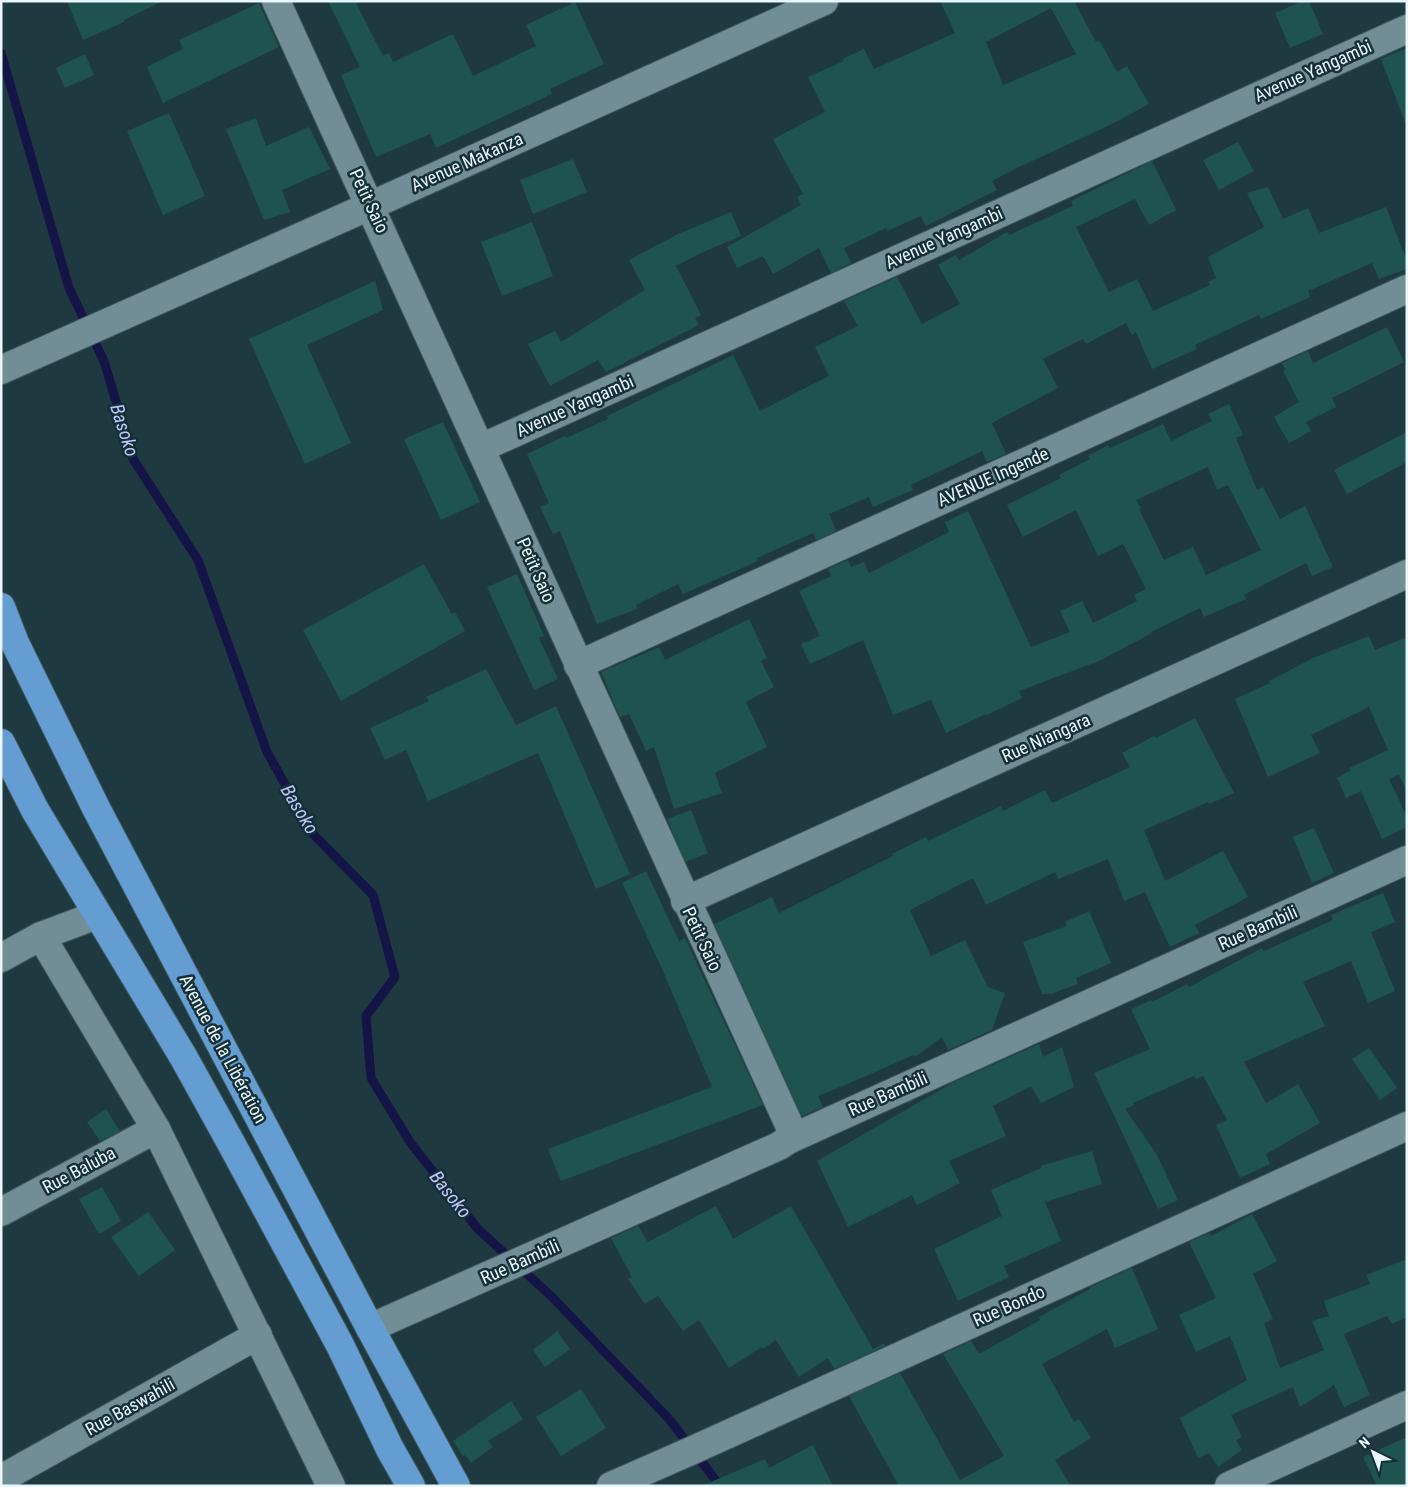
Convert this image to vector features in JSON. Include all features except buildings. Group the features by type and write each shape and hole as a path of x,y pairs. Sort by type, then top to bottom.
{"highway":[{"name":"Avenue de la Libération","path":"3,617 79,774 370,1328 456,1486"},
{"path":"1,743 35,810 184,1058 231,1143 340,1345 390,1449 411,1486"}],"street":[{"name":"Petit Saio","path":"276,1 372,205 684,901 791,1129 788,1140"},
{"name":"Avenue Makanza","path":"1,370 824,1"},
{"name":"Avenue Yangambi","path":"481,448 1407,28"},
{"name":"AVENUE Ingende","path":"578,665 1407,288"},
{"name":"Rue Niangara","path":"684,901 1407,574"},
{"name":"Rue Bambili","path":"370,1328 779,1146 788,1140 1407,860"},
{"path":"1,958 41,936 97,915"},
{"path":"41,936 156,1129 331,1486"},
{"name":"Rue Bondo","path":"611,1486 1407,1126"},
{"name":"Rue Baluba","path":"1,1212 156,1129"},
{"name":"Rue Baswahili","path":"1,1479 258,1335"},
{"path":"1229,1486 1407,1405"}],"waterway":[{"name":"Basoko","path":"1,53 69,288 104,361 133,459 198,560 267,752 313,834 373,895 395,977 366,1016 371,1078 410,1142 477,1228 552,1297 670,1420 720,1486"}]}
